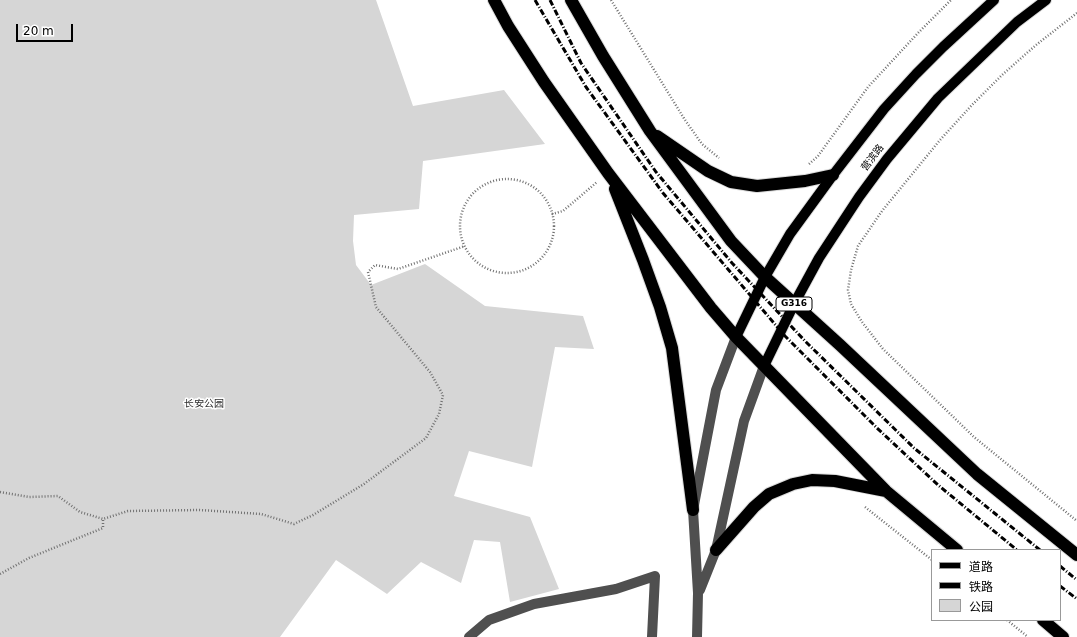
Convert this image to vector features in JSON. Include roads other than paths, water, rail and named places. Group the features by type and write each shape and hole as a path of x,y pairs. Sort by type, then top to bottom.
{"highway":[{"path":"494,0 508,26 544,82 608,173 711,308 736,337 886,491 956,549"},
{"name":"G316","path":"571,0 603,56 650,131 731,241 765,277 840,345 977,474 1075,553"},
{"path":"650,131 708,170 731,182 756,186 805,181 833,175"},
{"path":"608,173 643,260 660,307 672,348 693,510"},
{"path":"716,550 754,507 769,494 793,484 812,480 835,481 886,491"},
{"path":"1044,621 1063,637"}],"main road":[{"name":"营滨路","path":"736,337 765,277 790,234 833,175 884,109 916,74 942,47 994,0"},
{"name":"营滨路","path":"764,366 794,304 819,258 855,203 910,131 938,98 986,51 1017,22 1046,0"}],"street":[{"path":"697,637 698,593 693,510 716,390 736,337"},
{"path":"698,593 716,550 744,421 764,366"},
{"path":"469,637 489,620 534,604 616,588 655,576 652,637"}],"railway":[{"path":"535,0 586,87 663,193 785,336 877,428 938,485 1016,549"},
{"path":"550,0 581,63 656,172 732,263 805,341 914,448 1039,549"},
{"path":"1061,567 1077,580"},
{"path":"1061,587 1077,599"}],"park label":[{"name":"长安公园","path":"204,404"}]}
